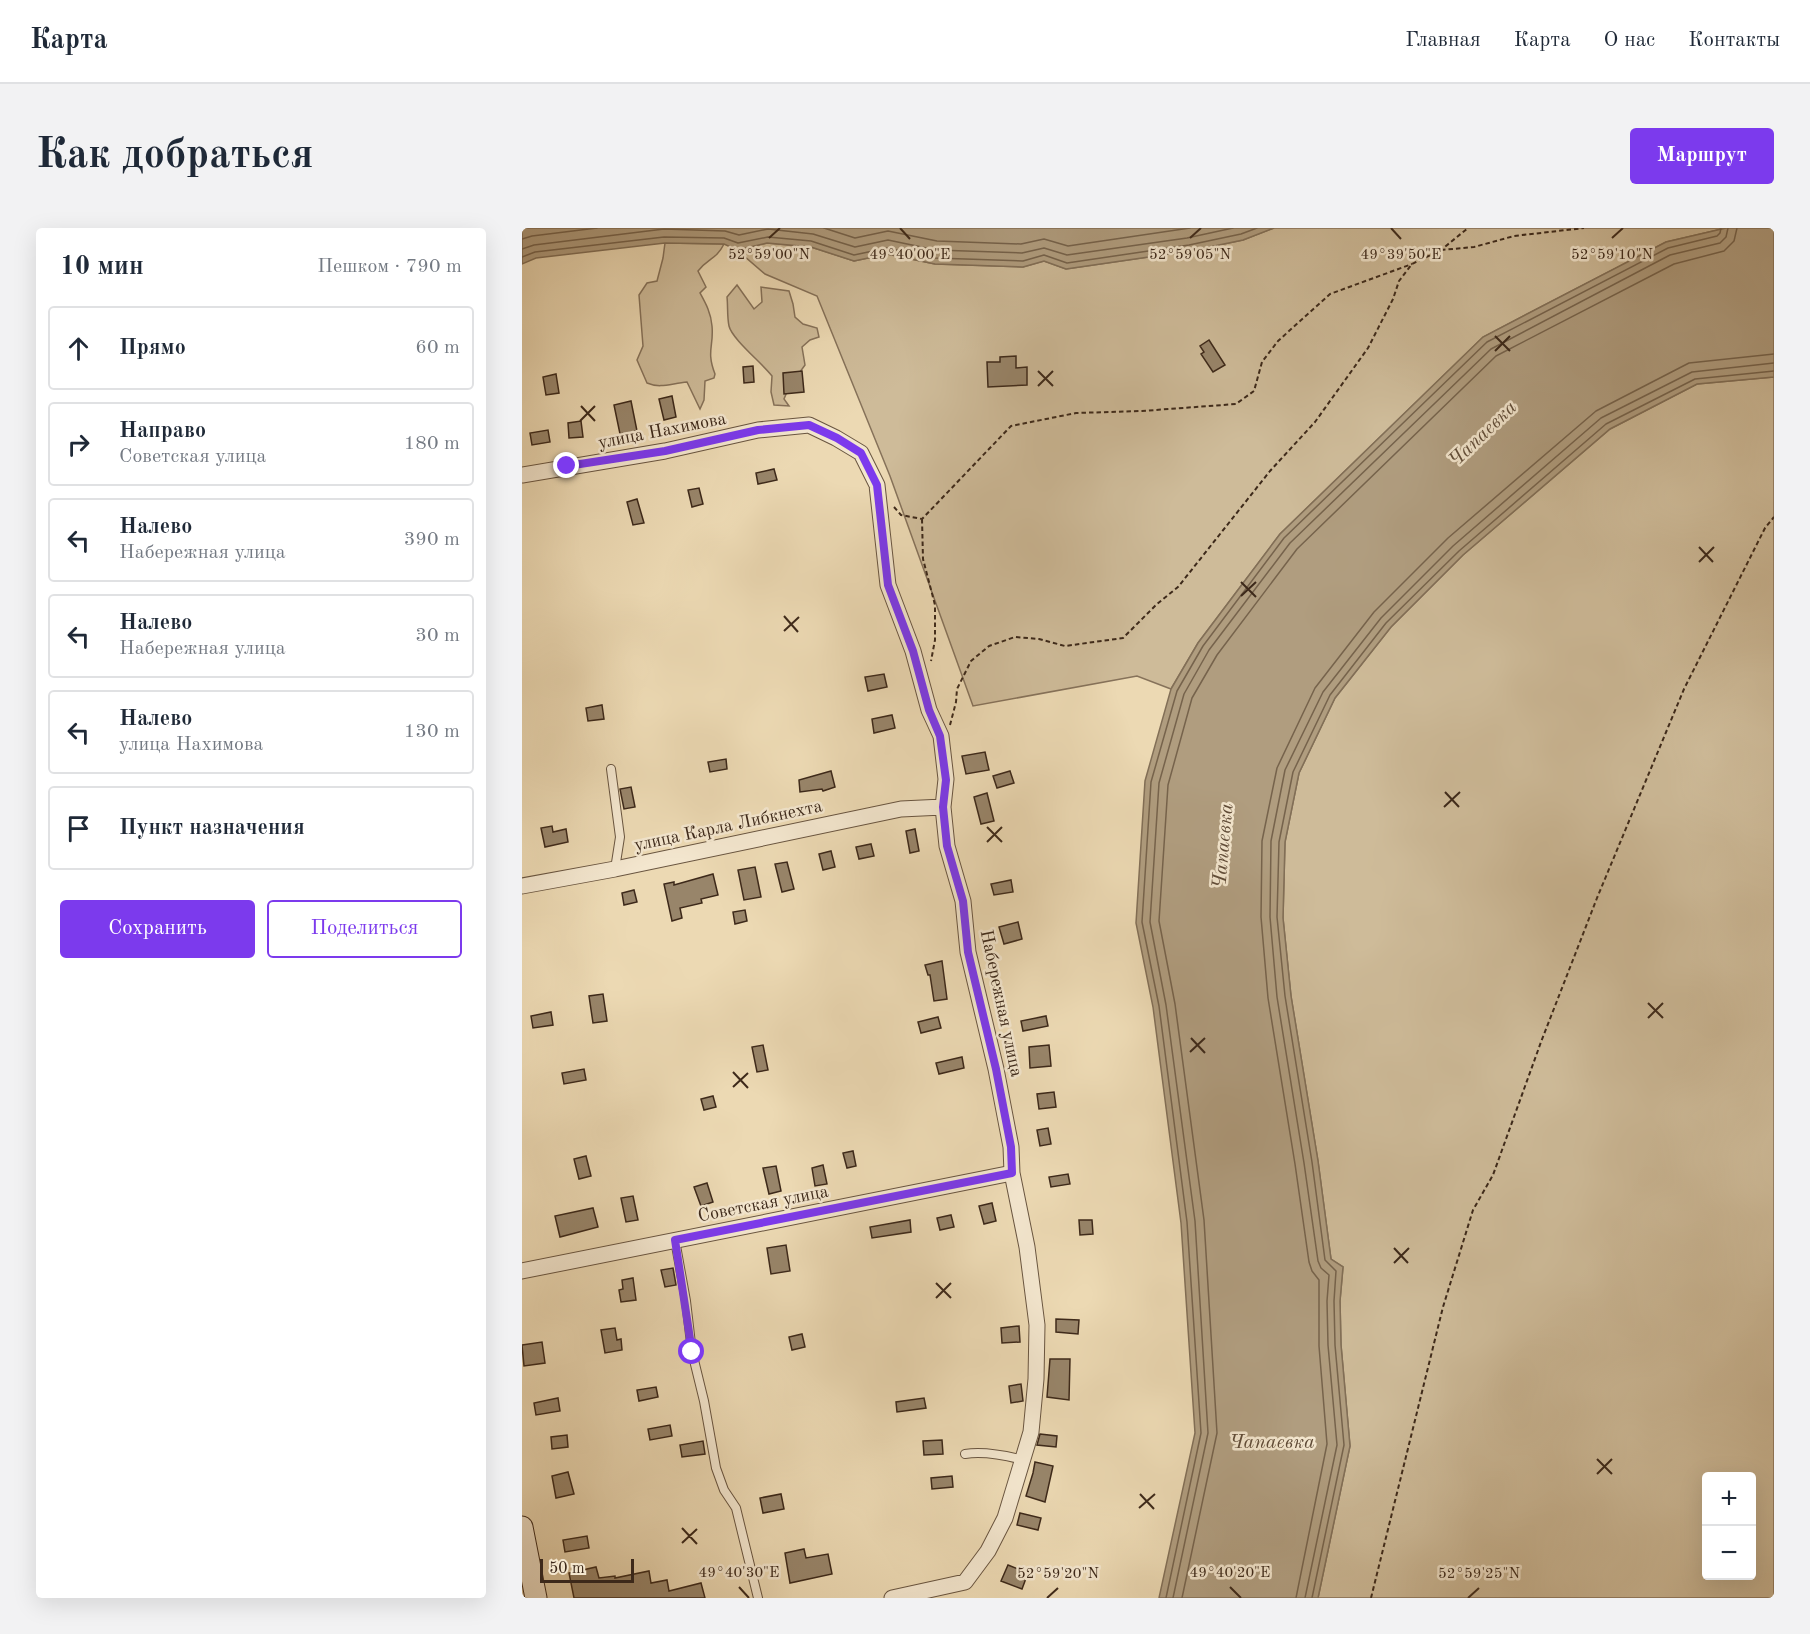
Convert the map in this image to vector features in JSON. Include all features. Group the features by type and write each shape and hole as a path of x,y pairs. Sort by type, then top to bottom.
{"street":[{"name":"Набережная улица","path":"809,425 837,438 861,453 877,485 888,585 913,651 929,710 940,736 946,780 943,807 947,846 963,901 968,952 996,1069 1011,1147 1012,1173 1027,1247 1037,1325 1036,1379 1031,1432 1005,1518 988,1551 965,1582 892,1598"},
{"name":"улица Нахимова","path":"522,475 665,451 758,430 809,425"},
{"name":"улица Карла Либкнехта","path":"522,886 615,869 901,809 943,807"},
{"name":"Советская улица","path":"522,1271 1012,1173"},
{"path":"522,1527 536,1598"}],"lane":[{"path":"610,769 620,837 615,869"},
{"path":"675,1240 685,1292 692,1352 704,1401 716,1468 724,1490 736,1508 758,1598"},
{"path":"965,1454 975,1452 1023,1460"}],"path":[{"path":"931,662 935,640 935,605 923,559 922,519 1011,426 1076,413 1236,404 1254,391 1262,362 1278,342 1330,294 1412,264 1441,250 1468,228"},
{"path":"1441,250 1474,247 1514,236 1584,228"},
{"path":"940,736 951,723 957,689 971,661 989,646 1015,637 1039,639 1065,646 1123,638 1157,604 1178,587 1270,471 1322,413 1368,348 1393,299 1399,281 1412,264"},
{"path":"877,485 901,515 922,519"},
{"path":"1371,1598 1443,1307 1473,1210 1493,1175 1502,1153 1541,1042 1597,898 1684,689 1765,528 1774,517"}],"shaded area":[{"path":"1274,228 1726,228 1666,242 1483,337 1280,534 1198,643 1171,689 1137,676 973,706 890,476 817,296 765,274 737,250 767,243 811,247 854,261 887,254 935,264 1023,267 1044,261 1066,269 1190,251 1243,240"},
{"path":"665,243 724,244 718,253 698,271 706,287 700,293 711,321 711,354 715,374 714,378 705,381 704,400 700,409 687,382 662,386 647,383 637,360 643,346 639,295 647,283 657,281"},
{"path":"737,285 754,309 762,302 761,287 789,291 795,317 803,324 817,328 819,337 810,340 802,347 805,365 789,387 784,399 789,406 774,405 771,392 772,376 731,331 727,297"},
{"path":"1774,377 1774,1598 1318,1598 1350,1446 1341,1345 1340,1301 1343,1267 1331,1259 1318,1161 1291,996 1283,918 1285,842 1299,773 1335,698 1391,627 1463,555 1610,429 1697,384"}],"water":[{"path":"522,228 1274,228 1243,240 1190,251 1066,269 1044,261 1023,267 935,264 887,254 854,261 811,247 767,243 737,250 724,244 665,243 536,258 522,264"},
{"name":"Чапаевка","path":"1726,228 1774,228 1774,377 1697,384 1610,429 1463,555 1391,627 1335,698 1299,773 1285,842 1283,918 1291,996 1318,1161 1331,1259 1343,1267 1340,1301 1341,1345 1350,1446 1318,1598 1159,1598 1195,1433 1181,1223 1153,1007 1136,923 1145,781 1171,689 1198,643 1280,534 1483,337 1666,242"}],"building":[{"path":"1209,340 1225,365 1213,372 1201,354 1204,352 1200,346"},
{"path":"1016,356 1016,368 1027,367 1027,385 988,387 987,362 1000,362 1000,357"},
{"path":"753,366 754,382 744,383 743,367"},
{"path":"802,371 804,392 784,394 783,373"},
{"path":"556,374 559,393 546,395 543,377"},
{"path":"672,396 676,417 664,420 659,399"},
{"path":"631,401 637,431 620,434 614,405"},
{"path":"581,421 583,437 569,438 568,423"},
{"path":"548,430 550,442 532,445 530,433"},
{"path":"774,469 777,480 758,484 756,473"},
{"path":"699,488 703,504 692,507 688,490"},
{"path":"637,499 644,523 633,525 627,502"},
{"path":"884,674 887,687 868,691 865,677"},
{"path":"602,705 604,719 588,721 586,708"},
{"path":"892,715 895,728 874,733 872,719"},
{"path":"985,752 989,770 966,774 962,756"},
{"path":"726,759 727,769 710,772 708,762"},
{"path":"831,771 835,787 823,791 822,789 800,792 799,780"},
{"path":"1010,771 1014,783 997,788 993,776"},
{"path":"631,787 635,807 624,809 620,789"},
{"path":"987,793 994,821 981,824 974,797"},
{"path":"552,826 553,832 566,829 568,842 545,847 541,828"},
{"path":"915,829 919,851 910,853 906,831"},
{"path":"871,844 874,856 859,859 856,847"},
{"path":"831,851 835,867 823,870 819,854"},
{"path":"787,862 794,889 782,892 775,864"},
{"path":"755,867 761,897 744,900 738,870"},
{"path":"713,874 718,895 701,899 702,903 680,908 682,918 672,921 664,884 674,882 674,885"},
{"path":"1011,880 1013,892 994,895 991,884"},
{"path":"634,890 637,902 624,905 622,893"},
{"path":"745,910 747,921 735,924 733,912"},
{"path":"1018,922 1022,939 1004,944 999,927"},
{"path":"942,961 947,999 934,1001 930,975 925,965"},
{"path":"603,994 607,1021 593,1023 589,996"},
{"path":"551,1012 553,1025 533,1028 531,1016"},
{"path":"1046,1016 1048,1026 1023,1031 1021,1021"},
{"path":"938,1017 941,1028 921,1033 918,1022"},
{"path":"763,1045 768,1070 757,1072 752,1047"},
{"path":"1049,1045 1051,1066 1030,1068 1029,1047"},
{"path":"962,1057 964,1068 939,1074 936,1063"},
{"path":"584,1069 586,1080 564,1084 562,1073"},
{"path":"1054,1092 1056,1107 1039,1109 1037,1094"},
{"path":"713,1096 716,1107 704,1110 701,1099"},
{"path":"1048,1128 1051,1144 1040,1146 1037,1130"},
{"path":"853,1151 856,1166 847,1168 843,1153"},
{"path":"586,1156 591,1176 579,1179 574,1159"},
{"path":"823,1165 827,1184 815,1186 812,1168"},
{"path":"776,1166 781,1191 769,1194 763,1168"},
{"path":"1068,1174 1070,1184 1051,1187 1049,1177"},
{"path":"707,1183 713,1202 701,1206 694,1187"},
{"path":"633,1196 638,1220 626,1222 621,1198"},
{"path":"992,1203 996,1221 984,1224 979,1206"},
{"path":"593,1208 598,1227 560,1237 555,1216"},
{"path":"951,1215 954,1227 940,1230 937,1218"},
{"path":"910,1220 911,1232 872,1238 870,1227"},
{"path":"1079,1220 1092,1220 1093,1234 1080,1235"},
{"path":"786,1245 790,1271 771,1274 767,1248"},
{"path":"673,1268 676,1285 665,1287 661,1270"},
{"path":"633,1278 636,1300 621,1302 619,1290 623,1289 622,1280"},
{"path":"1056,1319 1079,1320 1078,1334 1056,1332"},
{"path":"1019,1326 1020,1342 1002,1343 1001,1328"},
{"path":"615,1328 617,1340 621,1339 622,1350 605,1353 601,1330"},
{"path":"802,1334 805,1347 792,1350 789,1337"},
{"path":"542,1342 545,1363 524,1366 522,1345"},
{"path":"1050,1359 1070,1359 1069,1400 1047,1397"},
{"path":"1021,1384 1023,1401 1011,1403 1009,1386"},
{"path":"656,1387 658,1397 639,1401 637,1390"},
{"path":"558,1398 560,1411 536,1415 534,1403"},
{"path":"924,1398 926,1408 897,1412 896,1402"},
{"path":"670,1425 672,1436 650,1440 648,1429"},
{"path":"1040,1434 1057,1436 1056,1447 1037,1445"},
{"path":"567,1435 568,1447 552,1449 551,1437"},
{"path":"942,1440 943,1454 924,1455 923,1441"},
{"path":"703,1441 705,1454 682,1457 680,1445"},
{"path":"1035,1462 1053,1466 1045,1502 1026,1496"},
{"path":"568,1472 574,1494 556,1498 552,1476"},
{"path":"952,1476 953,1487 932,1489 931,1478"},
{"path":"781,1494 784,1509 763,1513 760,1498"},
{"path":"1020,1513 1041,1518 1038,1530 1017,1525"},
{"path":"587,1536 589,1548 565,1552 563,1540"},
{"path":"804,1549 806,1558 828,1554 832,1574 790,1583 785,1553"},
{"path":"1008,1565 1028,1573 1022,1589 1001,1581"},
{"path":"596,1567 599,1578 615,1576 615,1578 649,1571 651,1583 667,1580 669,1591 701,1583 705,1598 574,1598 569,1573"}],"route":[{"path":"567,466 665,451 758,430 809,425 837,438 861,453 877,485 888,585 913,651 929,710 940,736 946,780 943,807 947,846 963,901 968,952 996,1069 1011,1147 1012,1173 675,1240 692,1352"}]}
